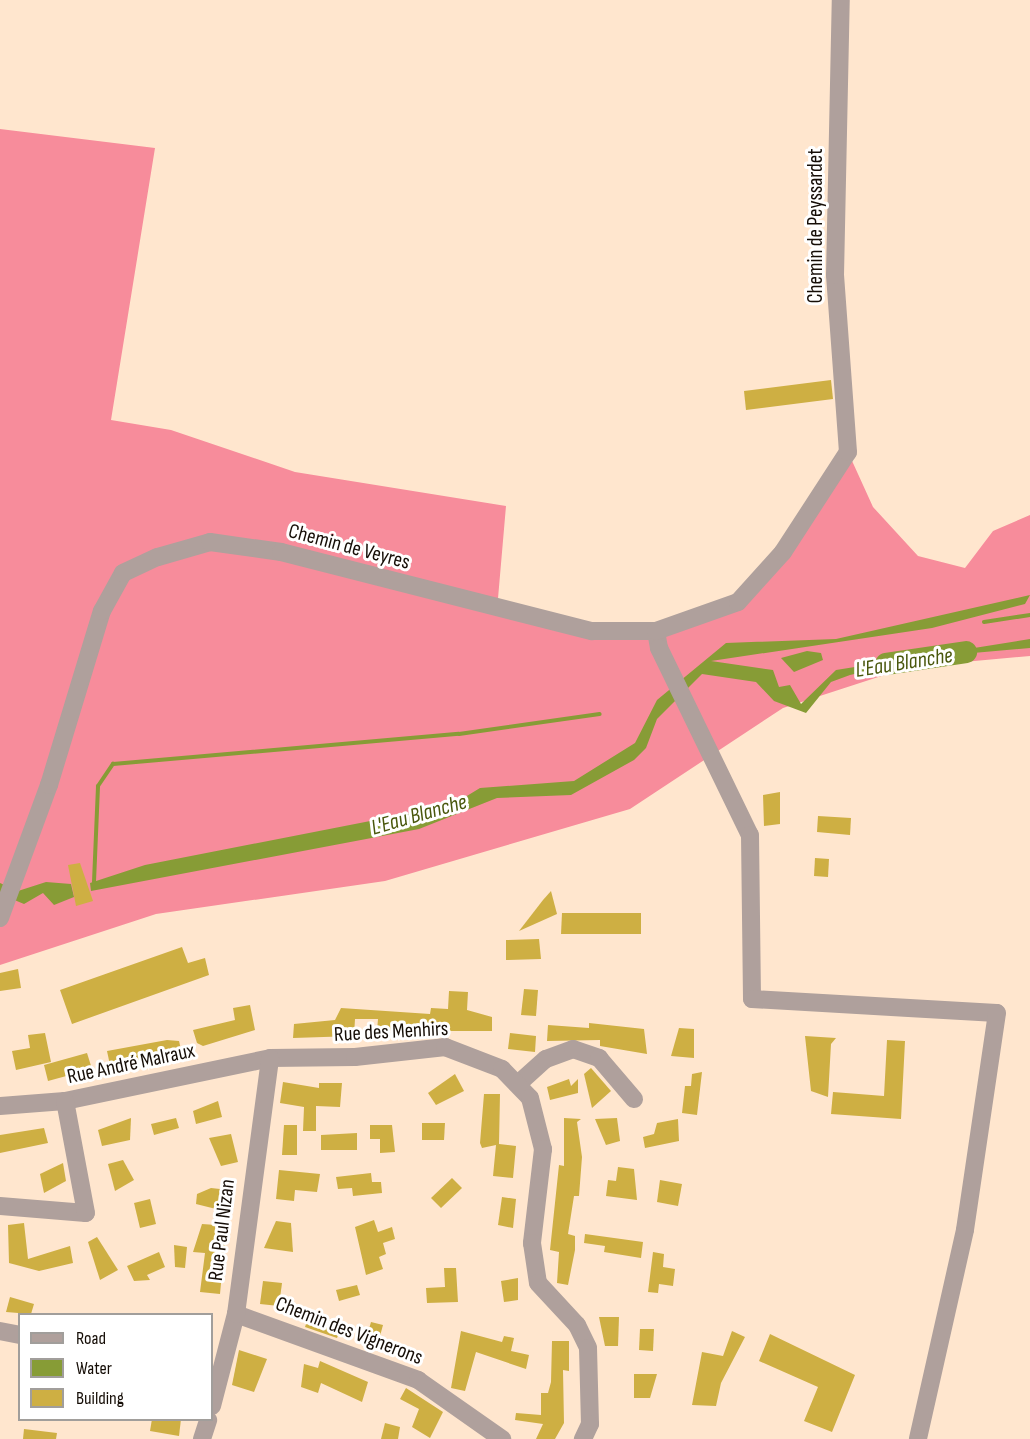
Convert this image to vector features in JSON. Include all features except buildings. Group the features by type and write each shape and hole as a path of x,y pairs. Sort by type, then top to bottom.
{"street":[{"name":"Chemin de Peyssardet","path":"842,0 835,275 848,452"},
{"name":"Chemin de Veyres","path":"0,918 102,611 123,573 158,557 210,542 281,552 571,627 656,631 738,602 783,552 848,452"},
{"path":"656,631 659,648 750,835 752,999 997,1013 965,1230 918,1438"},
{"name":"Rue des Menhirs","path":"270,1058 355,1057 445,1047 486,1060 519,1083 530,1098 543,1149 533,1263 538,1283 577,1325 588,1348 591,1424 583,1439"},
{"path":"519,1083 546,1059 573,1049 599,1058 634,1099"},
{"name":"Rue André Malraux","path":"0,1106 65,1101 270,1058"},
{"name":"Rue Paul Nizan","path":"213,1397 216,1371 236,1314 270,1058"},
{"path":"0,1206 86,1212 65,1101"},
{"name":"Chemin des Vignerons","path":"236,1314 418,1380 502,1439"},
{"path":"0,1331 18,1335"},
{"path":"202,1439 207,1421"}],"shaded area":[{"path":"0,129 155,148 111,420 171,430 295,472 506,506 497,610 656,631 738,602 848,452 873,507 918,556 965,568 993,531 1030,515 1030,656 909,667 783,708 630,809 385,881 156,914 0,965"}],"water":[{"path":"1030,595 1025,604 932,628 711,661 773,670 779,687 790,685 801,704 836,670 1030,639 1030,648 928,657 850,675 831,682 806,713 774,701 756,682 702,674 657,719 646,748 634,760 571,795 497,798 419,829 91,891 90,883 145,865 452,805 480,788 574,781 635,743 657,700 726,643 836,639"},
{"path":"807,651 821,653 823,660 794,672 781,658"},
{"path":"46,882 71,884 74,897 54,905 43,893 24,904 0,894 0,883 18,891"}],"waterway":[{"name":"L'Eau Blanche","path":"984,622 1030,615"},
{"name":"L'Eau Blanche","path":"886,664 966,652"},
{"name":"L'Eau Blanche","path":"94,882 98,786 113,764 459,734 600,714"}]}
